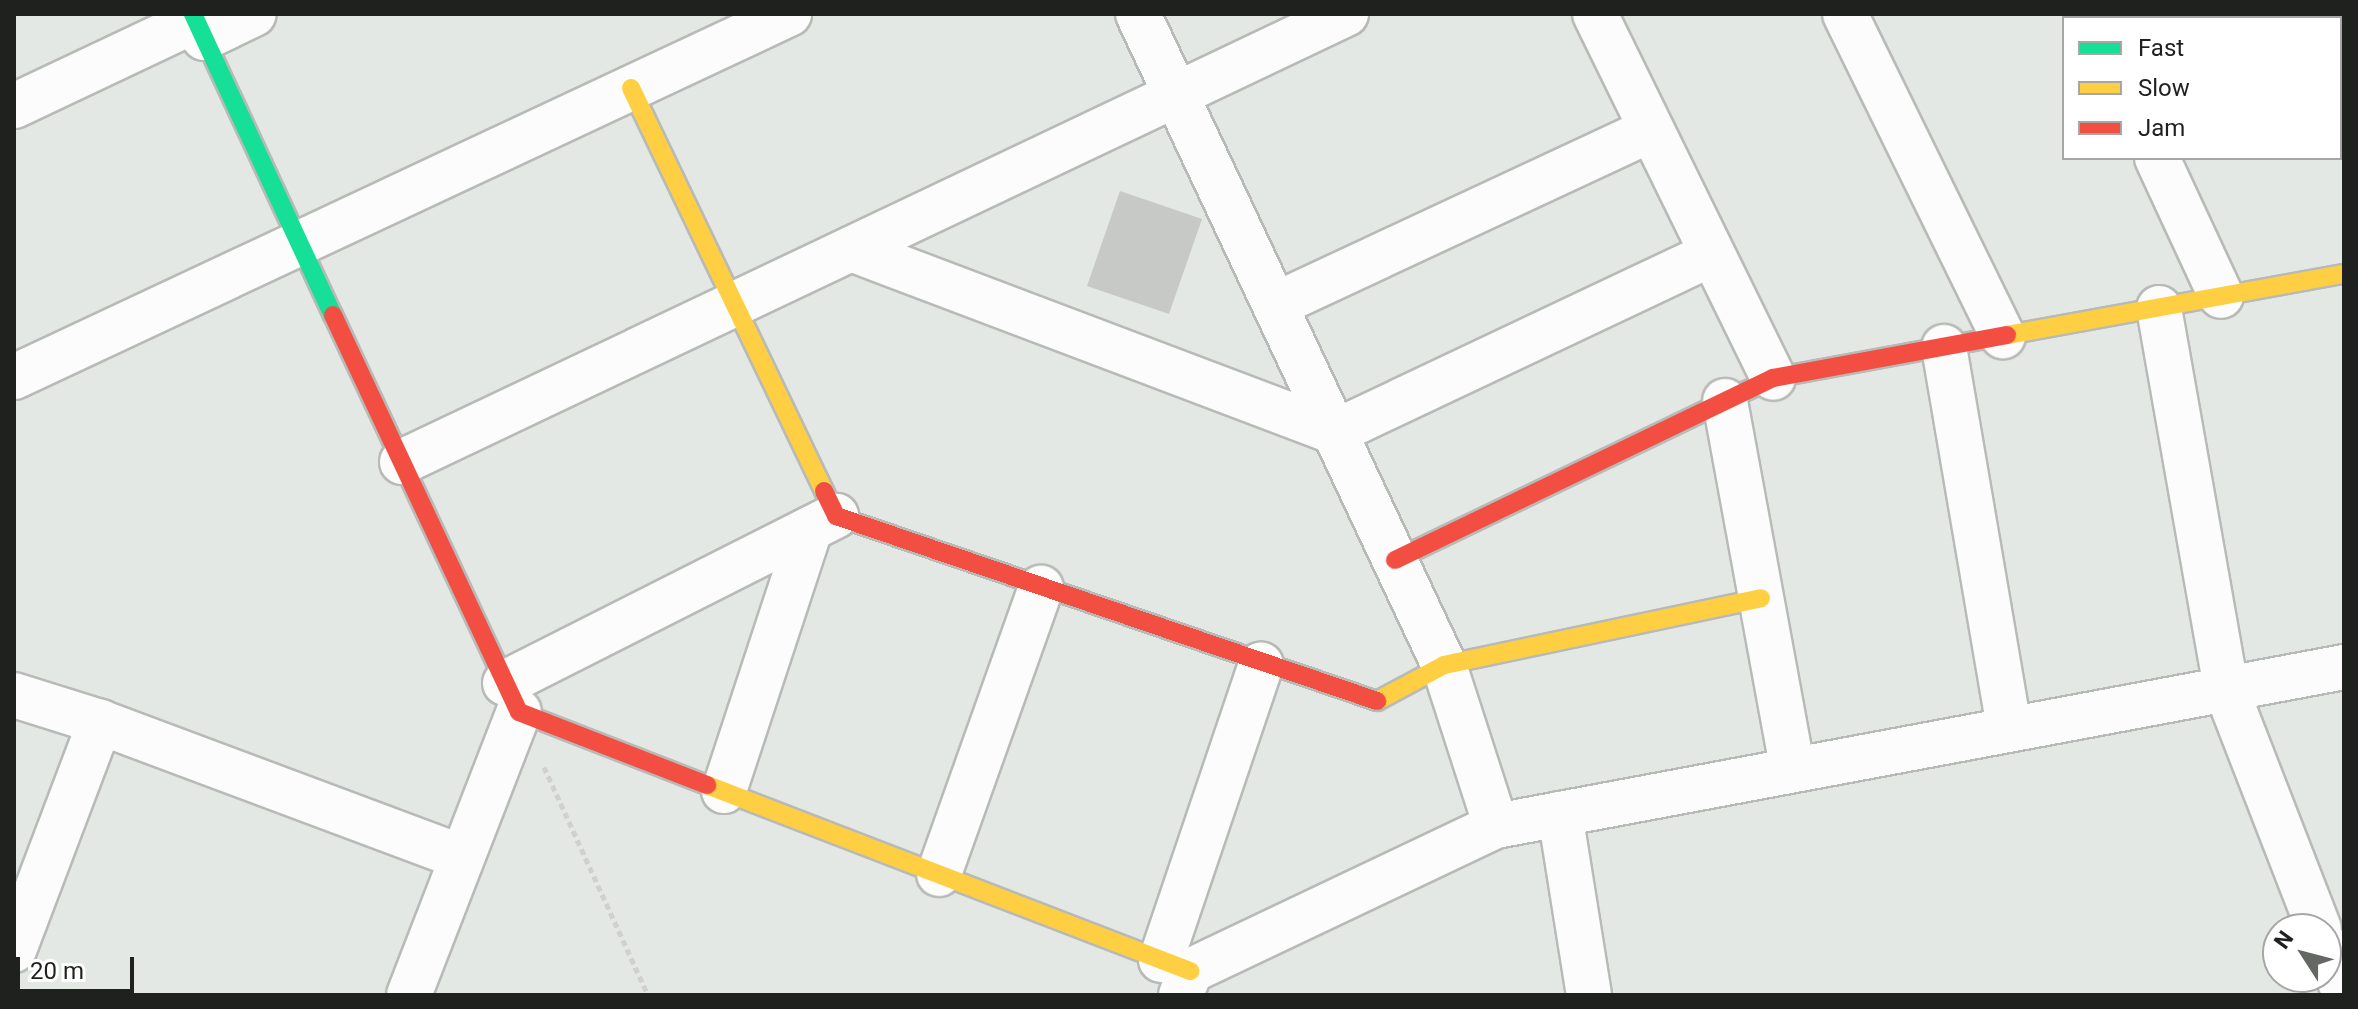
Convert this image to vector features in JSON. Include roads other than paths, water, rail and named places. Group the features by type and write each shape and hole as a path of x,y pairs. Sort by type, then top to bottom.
{"street":[{"path":"14,106 198,24 254,14"},
{"path":"14,377 789,14"},
{"path":"1138,14 1444,665 1496,826"},
{"path":"402,462 1346,14"},
{"path":"1595,14 1773,378"},
{"path":"1845,14 2003,336"},
{"path":"198,24 512,698 724,791 939,874 1178,975 1496,826 2344,667"},
{"path":"631,88 734,304 823,523 724,791"},
{"path":"1275,305 1651,130"},
{"path":"2158,160 2221,296"},
{"path":"851,249 1335,432 1711,254"},
{"path":"1395,560 1773,378 2344,274"},
{"path":"2159,308 2226,689 2313,913"},
{"path":"1944,347 2009,729"},
{"path":"1725,401 1793,770"},
{"path":"409,995 462,857 512,698 823,523 1041,588 1374,703 1444,665 1761,598"},
{"path":"939,874 1041,588"},
{"path":"1178,975 1261,664"},
{"path":"14,695 100,722 462,857"},
{"path":"14,950 100,722"},
{"path":"1560,814 1589,995"}]}
